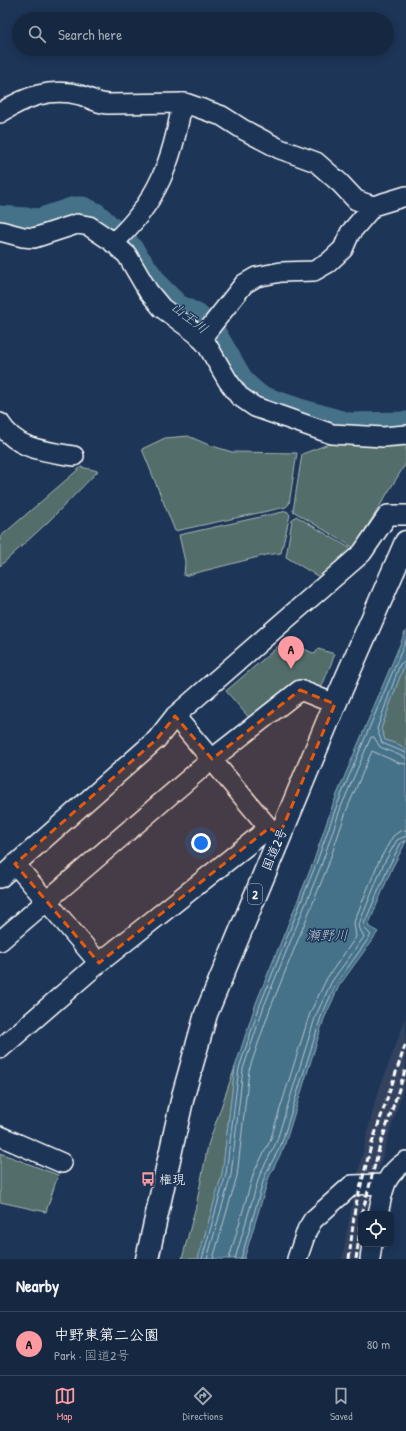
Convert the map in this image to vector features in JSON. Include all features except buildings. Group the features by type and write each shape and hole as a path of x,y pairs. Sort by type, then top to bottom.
{"highway":[{"name":"国道2号","path":"147,1259 183,1096 206,1014 274,831 335,704 406,542"}],"street":[{"path":"0,113 30,97 56,92 68,92 82,96 97,104 182,103 222,116 244,130 280,149 316,162 340,183 356,200 373,206"},
{"path":"117,239 146,207 159,183 177,138 182,103"},
{"path":"205,334 244,284 249,280 281,272 314,271 328,263 343,249 350,233 373,206 406,196"},
{"path":"0,231 23,237 34,238 77,224 82,224 117,239 148,291 162,308 205,334 231,386 239,396 255,407 332,434 384,437 406,435"},
{"path":"0,423 7,434 20,444 30,449 74,456"},
{"path":"0,878 157,739 175,716 362,553 388,514 406,515"},
{"path":"0,941 212,759 300,690 335,704"},
{"path":"0,1049 99,963 274,831 175,716"},
{"path":"15,864 99,963"},
{"path":"0,1136 62,1163"},
{"path":"379,1211 384,1184 390,1173 406,1161"},
{"path":"297,1259 307,1230 313,1220 343,1193 352,1186 384,1184"},
{"path":"370,1259 372,1247"}],"highlighted area":[{"path":"300,690 335,704 280,834 269,828 99,963 15,864 157,739 175,716 212,759"}],"shaded area":[{"path":"406,1017 406,1080 376,1178 370,1211 358,1211 358,1247 363,1247 361,1259 342,1259 356,1181 375,1101"}],"green space":[{"path":"188,436 209,445 232,452 297,453 289,504 286,507 175,531 142,449 165,438"},
{"path":"334,442 406,444 406,463 354,548 293,511 302,454"},
{"path":"81,467 98,471 48,522 0,566 0,537"},
{"path":"287,511 290,515 281,553 266,555 184,576 185,562 179,535"},
{"path":"296,516 353,550 324,580 286,557 292,520"},
{"path":"288,638 300,647 315,654 318,649 335,654 320,691 251,720 226,691"},
{"path":"406,660 406,750 400,745 385,740 381,729"},
{"path":"235,1067 222,1174 198,1259 182,1259 196,1206 208,1145"},
{"path":"0,1153 58,1175 46,1212 0,1202"}],"water":[{"name":"瀬野川","path":"406,630 406,660 381,729 385,740 400,745 406,750 406,842 392,868 368,926 378,932 339,986 324,1019 284,1147 269,1177 244,1259 198,1259 222,1174 235,1067 256,1003 313,863 333,804"}],"waterway":[{"name":"山王川","path":"0,220 39,223 75,211 82,211 95,217 126,246 157,289 176,308 196,318 212,334 241,384 258,399 348,427 406,426"}],"railway":[{"path":"349,1259 355,1208 371,1146 406,1043"},
{"path":"363,1211 379,1149 406,1068"},
{"path":"356,1259 358,1245"}],"place":[{"name":"中野東第二公園","path":"291,669"},
{"name":"権現","path":"148,1179"}]}
